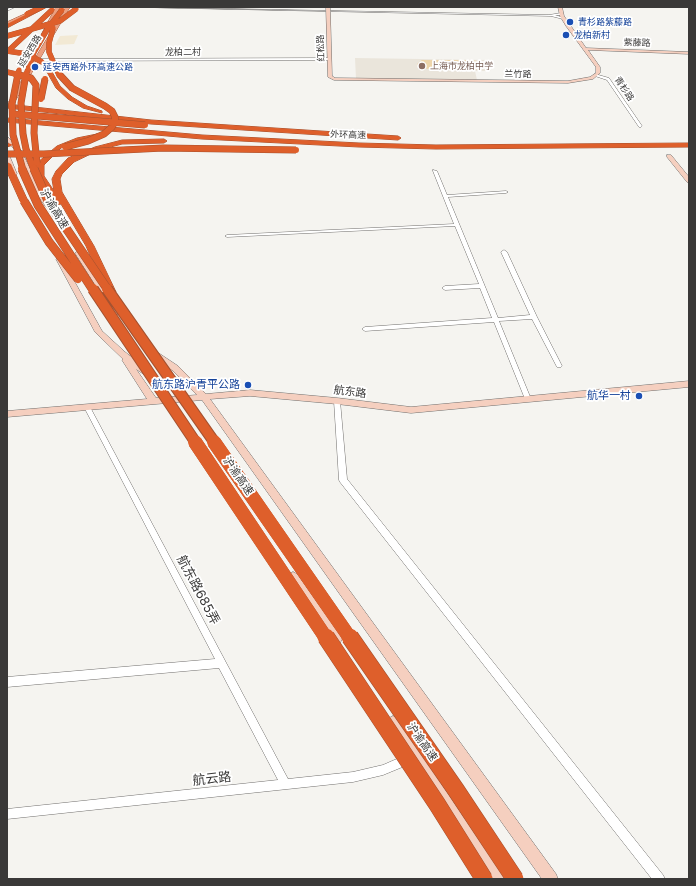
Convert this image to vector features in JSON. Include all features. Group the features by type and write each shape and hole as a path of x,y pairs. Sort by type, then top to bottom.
{"highway":[{"path":"7,23 43,7"},
{"path":"7,36 60,21 70,15 76,7"},
{"path":"34,54 59,8"},
{"path":"37,34 59,8"},
{"path":"7,44 59,8"},
{"path":"7,51 59,8"},
{"path":"7,144 36,150 67,147 88,141 104,134 115,122 115,117 112,111 78,93 59,75 52,60 48,43 59,8"},
{"path":"7,51 34,54 45,64 58,87 70,98 85,107 107,114 148,123"},
{"path":"34,54 46,69 34,133"},
{"name":"沪渝高速","path":"34,54 19,70 8,120 16,151 28,184 38,205 436,804 484,879"},
{"name":"沪渝高速","path":"34,54 27,70 23,87 22,118 26,149 39,182 63,225 456,790 515,879"},
{"path":"7,72 31,78 36,85 34,133 39,182"},
{"path":"10,85 8,120 97,136 196,142"},
{"path":"10,105 148,123"},
{"name":"外环高速","path":"8,120 148,123 269,134 403,138"},
{"name":"外环高速","path":"8,120 138,132 284,142 436,147 689,145"},
{"path":"76,249 78,237 39,171 40,165 44,159 59,147 97,136"},
{"path":"475,139 650,138"},
{"path":"112,295 90,246 58,192 56,179 59,173 71,160 97,148 122,142 156,141 359,147 436,147"},
{"path":"312,151 473,153 585,146"},
{"path":"7,154 163,148 304,150"},
{"path":"7,164 24,201"},
{"path":"7,180 17,190 53,248 113,319"}],"main road":[{"path":"7,23 38,7"},
{"name":"延安西路","path":"10,105 19,89 34,54 68,7"},
{"name":"延安西路","path":"7,95 59,8"},
{"path":"8,120 10,105"}],"street":[{"path":"7,10 14,7"},
{"path":"132,7 328,9 562,16"},
{"path":"429,7 432,13"},
{"name":"青杉路","path":"560,7 562,16 598,67 599,72 596,75 608,79 640,126"},
{"name":"红松路","path":"328,9 331,78 342,80"},
{"name":"紫藤路","path":"585,49 689,53"},
{"name":"龙柏二村","path":"34,54 330,59"},
{"name":"兰竹路","path":"342,80 568,82 586,80 596,75"},
{"path":"7,138 18,150 38,192 110,302 148,349 175,368 204,397 551,879"},
{"path":"669,156 689,181"},
{"path":"7,157 18,184 99,332 122,354 156,379 498,879"},
{"path":"435,171 528,399"},
{"path":"445,196 506,192"},
{"path":"227,236 456,224"},
{"path":"504,252 534,317 559,366"},
{"path":"445,288 481,286"},
{"path":"365,329 534,317"},
{"path":"122,354 154,401"},
{"name":"航东路","path":"7,414 250,393 411,410 689,384"},
{"path":"337,401 343,480 659,879"},
{"name":"航东路685弄","path":"87,407 286,785"},
{"path":"7,682 222,663"},
{"name":"航云路","path":"7,814 353,777 383,770 415,756"}],"shaded area":[{"path":"78,35 74,44 55,45 60,36"},
{"name":"上海市龙柏中学","path":"355,58 487,60 491,71 475,71 477,80 356,79"},
{"path":"422,60 472,60 483,65 479,69 474,70 428,69 418,66 417,64"}],"place":[{"name":"青杉路紫藤路","path":"570,22"},
{"name":"龙柏新村","path":"566,35"},
{"name":"上海市龙柏中学","path":"422,66"},
{"name":"延安西路外环高速公路","path":"35,67"},
{"name":"航东路沪青平公路","path":"248,385"},
{"name":"航华一村","path":"639,396"}]}
